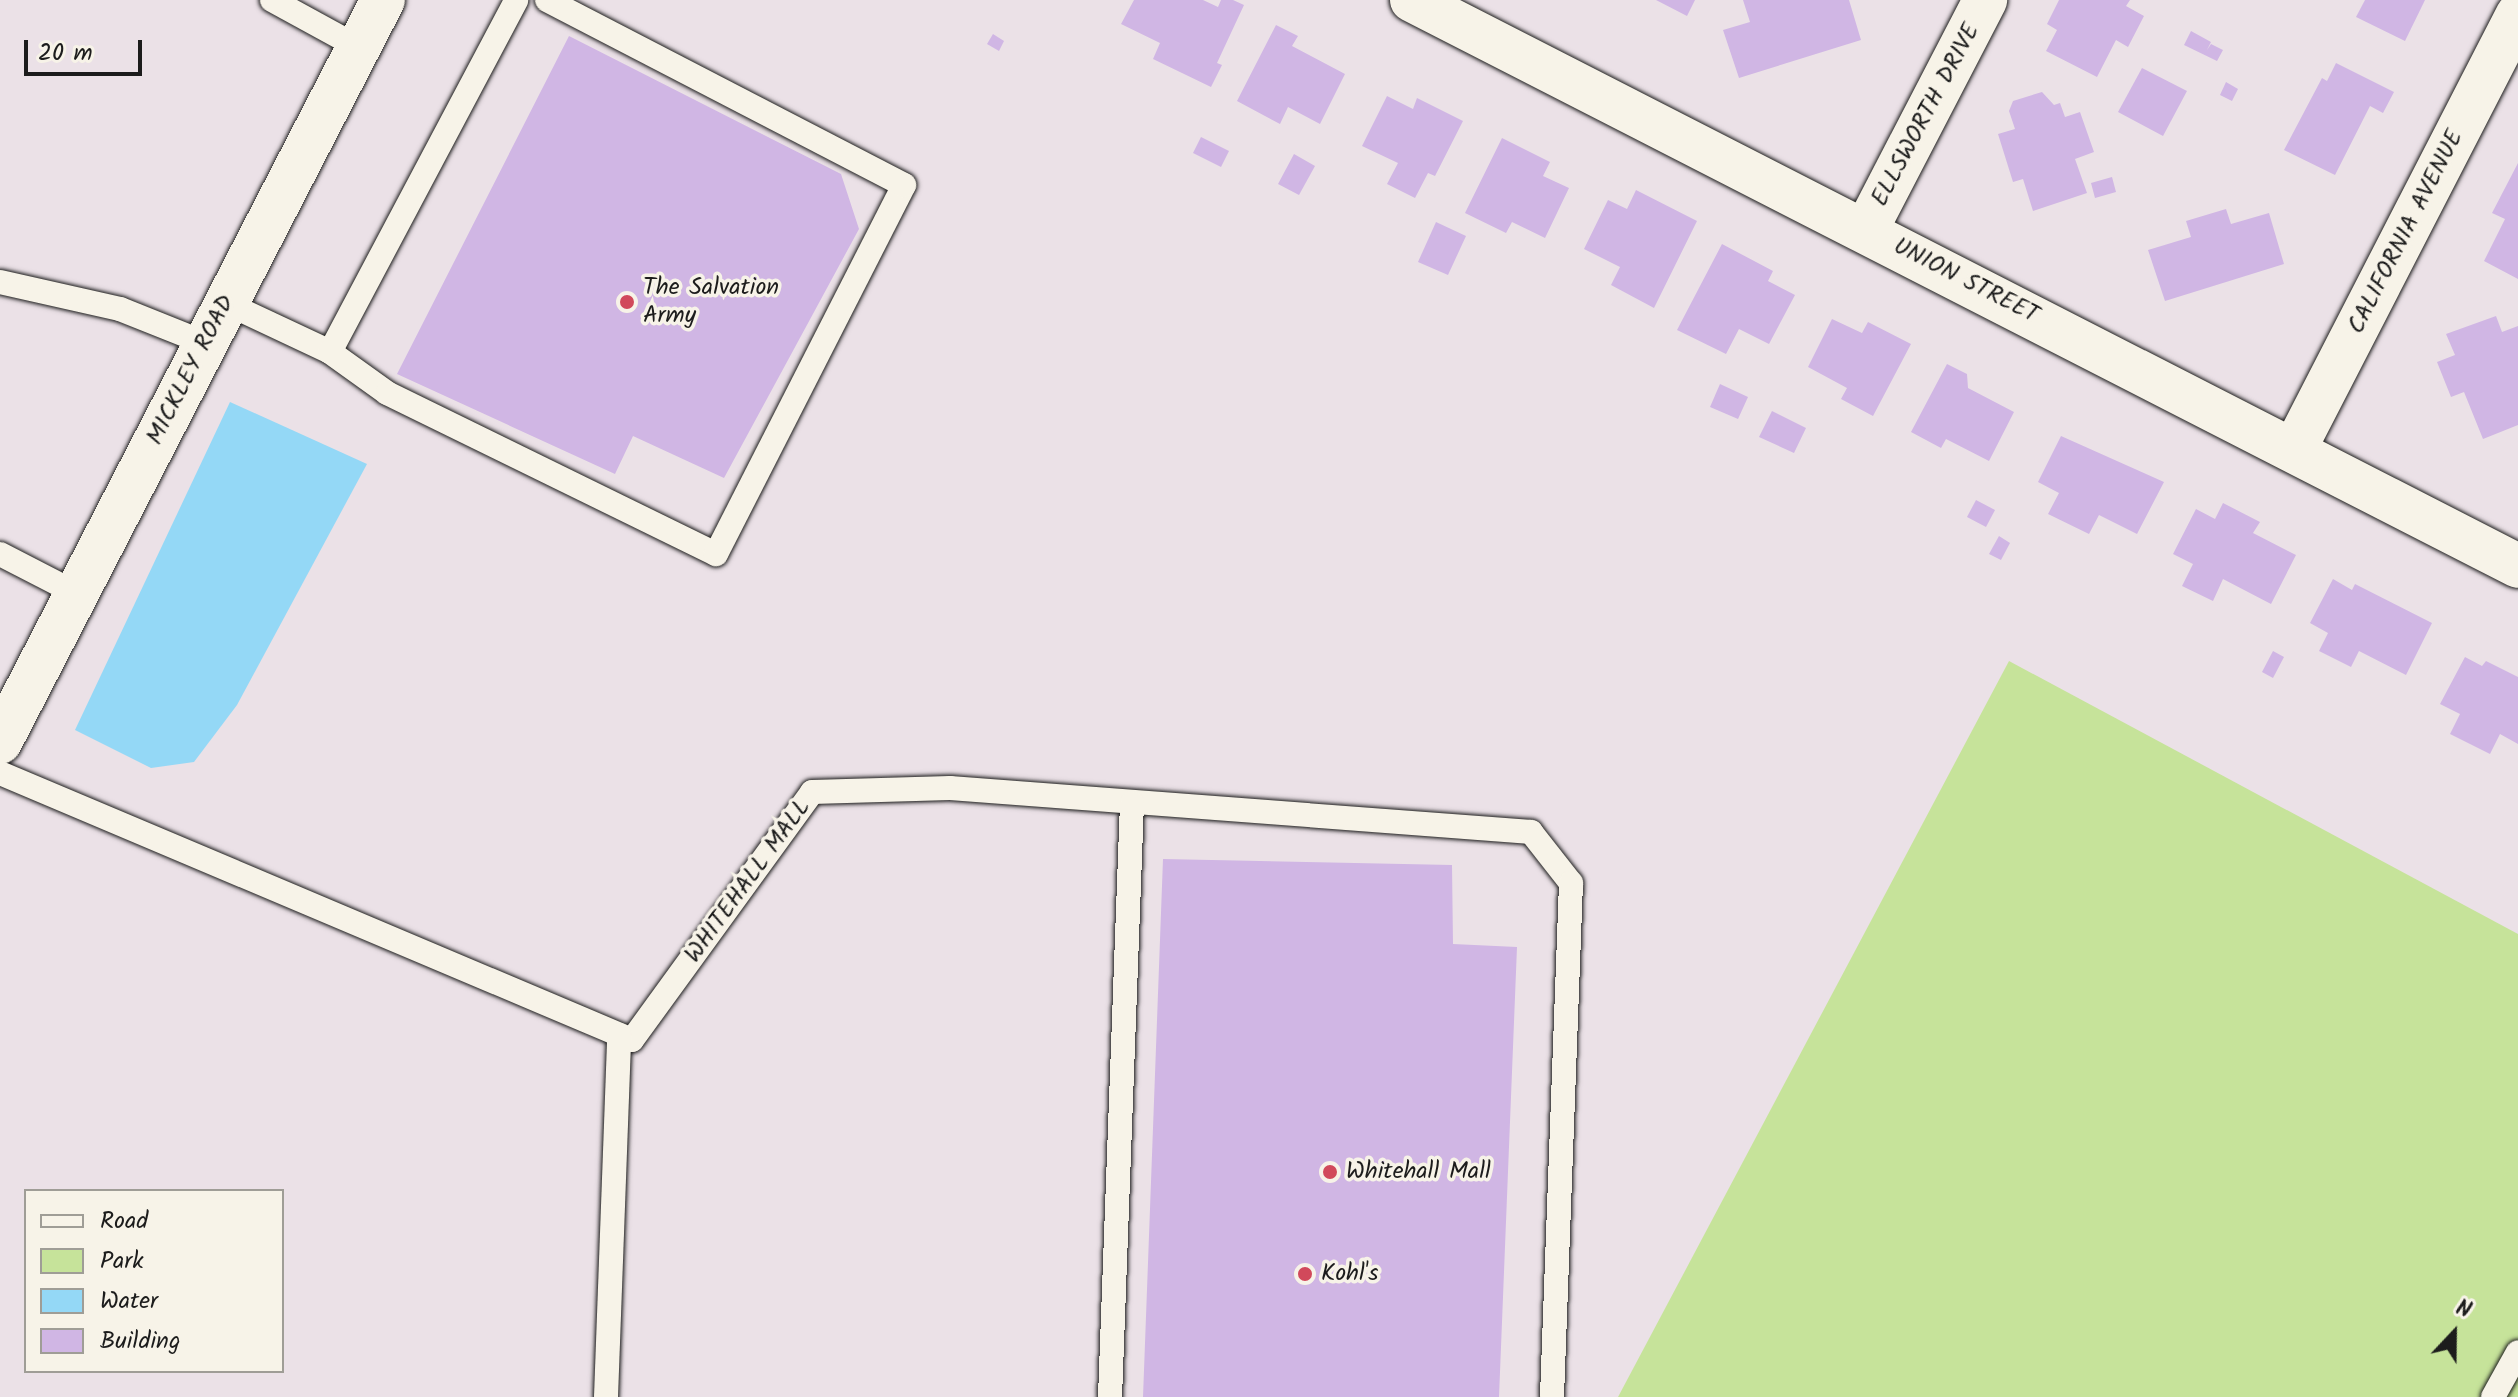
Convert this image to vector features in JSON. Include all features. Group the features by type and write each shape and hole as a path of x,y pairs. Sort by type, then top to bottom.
{"street":[{"name":"MICKLEY ROAD","path":"0,742 383,0"},
{"name":"UNION STREET","path":"1412,0 2518,566"},
{"name":"ELLSWORTH DRIVE","path":"1866,230 1985,0"},
{"name":"CALIFORNIA AVENUE","path":"2294,450 2518,15"}],"lane":[{"path":"272,0 358,47"},
{"path":"330,352 516,0"},
{"path":"226,303 330,352 387,393 716,554 904,185 547,0"},
{"path":"0,282 120,309 205,343"},
{"path":"0,554 76,593"},
{"path":"0,773 619,1035 606,1397"},
{"name":"WHITEHALL MALL","path":"619,1035 632,1040 812,792 950,788 1531,832 1571,883 1552,1397"},
{"path":"1110,1397 1132,803"},
{"path":"2493,1397 2518,1352"}],"green space":[{"path":"2009,661 2518,934 2518,1397 1618,1397"}],"water":[{"path":"230,402 367,464 237,705 194,762 151,768 75,730"}],"building":[{"path":"1134,0 1203,0 1218,7 1221,0 1233,0 1244,5 1217,63 1222,65 1211,87 1153,59 1160,43 1121,24"},
{"path":"1656,0 1695,0 1687,16"},
{"path":"1743,0 1849,0 1861,40 1739,78 1723,30 1750,22"},
{"path":"2059,0 2130,0 2126,6 2144,16 2128,47 2116,40 2097,77 2046,51 2057,30 2047,24"},
{"path":"2365,0 2425,0 2405,41 2356,17"},
{"path":"1276,25 1298,36 1292,46 1345,74 1320,124 1288,107 1280,124 1237,101"},
{"path":"2191,31 2211,42 2207,50 2211,44 2223,50 2217,61 2184,45"},
{"path":"993,34 1004,41 999,51 987,44"},
{"name":"The Salvation Army","path":"569,36 841,174 859,229 724,478 633,436 615,474 397,374"},
{"path":"2336,63 2394,92 2383,113 2370,106 2335,175 2284,150 2322,78 2327,81"},
{"path":"2142,68 2187,91 2163,136 2118,112"},
{"path":"2226,82 2238,89 2232,101 2220,95"},
{"path":"2042,92 2054,105 2060,103 2065,117 2080,112 2094,152 2075,159 2087,193 2033,211 2023,179 2013,182 1998,134 2015,129 2009,111 2013,101"},
{"path":"1387,96 1413,109 1417,98 1463,121 1435,176 1428,173 1415,198 1387,184 1398,163 1362,146"},
{"path":"1201,137 1229,151 1221,167 1193,153"},
{"path":"1502,138 1550,162 1543,176 1569,188 1545,238 1512,222 1506,233 1465,213"},
{"path":"1294,154 1315,166 1299,195 1278,184"},
{"path":"2518,163 2518,279 2484,261 2505,219 2492,213"},
{"path":"2112,177 2116,192 2095,198 2091,183"},
{"path":"1636,190 1697,221 1654,308 1611,285 1620,267 1584,249 1608,200 1627,209"},
{"path":"2226,209 2231,224 2269,213 2284,264 2165,301 2148,250 2191,237 2186,221"},
{"path":"1436,222 1466,236 1448,275 1418,262"},
{"path":"1722,244 1773,271 1768,281 1795,295 1769,344 1739,329 1726,354 1677,330"},
{"path":"2496,316 2502,332 2518,326 2518,425 2483,439 2464,392 2451,397 2437,362 2455,355 2446,334"},
{"path":"1832,319 1862,333 1868,322 1911,344 1873,416 1841,399 1847,388 1808,367"},
{"path":"1947,364 1967,374 1968,388 2014,412 1989,461 1946,439 1941,448 1911,432"},
{"path":"1720,384 1748,397 1738,419 1710,407"},
{"path":"1772,411 1806,428 1794,453 1759,437"},
{"path":"2061,436 2164,482 2137,534 2099,515 2089,534 2048,514 2059,493 2038,482"},
{"path":"1976,500 1995,510 1986,527 1967,517"},
{"path":"2223,503 2260,522 2253,533 2296,555 2271,604 2223,579 2213,601 2182,586 2193,564 2173,554 2196,509 2215,519"},
{"path":"1999,536 2010,543 2001,560 1989,554"},
{"path":"2333,579 2352,590 2355,584 2432,623 2406,675 2359,651 2351,667 2319,651 2328,633 2310,623"},
{"path":"2273,651 2284,657 2273,678 2262,672"},
{"path":"2465,657 2482,666 2486,661 2518,677 2518,744 2500,734 2490,754 2450,734 2460,714 2440,704"},
{"name":"Whitehall Mall","path":"1163,859 1452,865 1453,944 1517,947 1499,1397 1143,1397"}],"place":[{"name":"The Salvation Army","path":"627,302"},
{"name":"Whitehall Mall","path":"1330,1172"},
{"name":"Kohl's","path":"1305,1274"}]}
